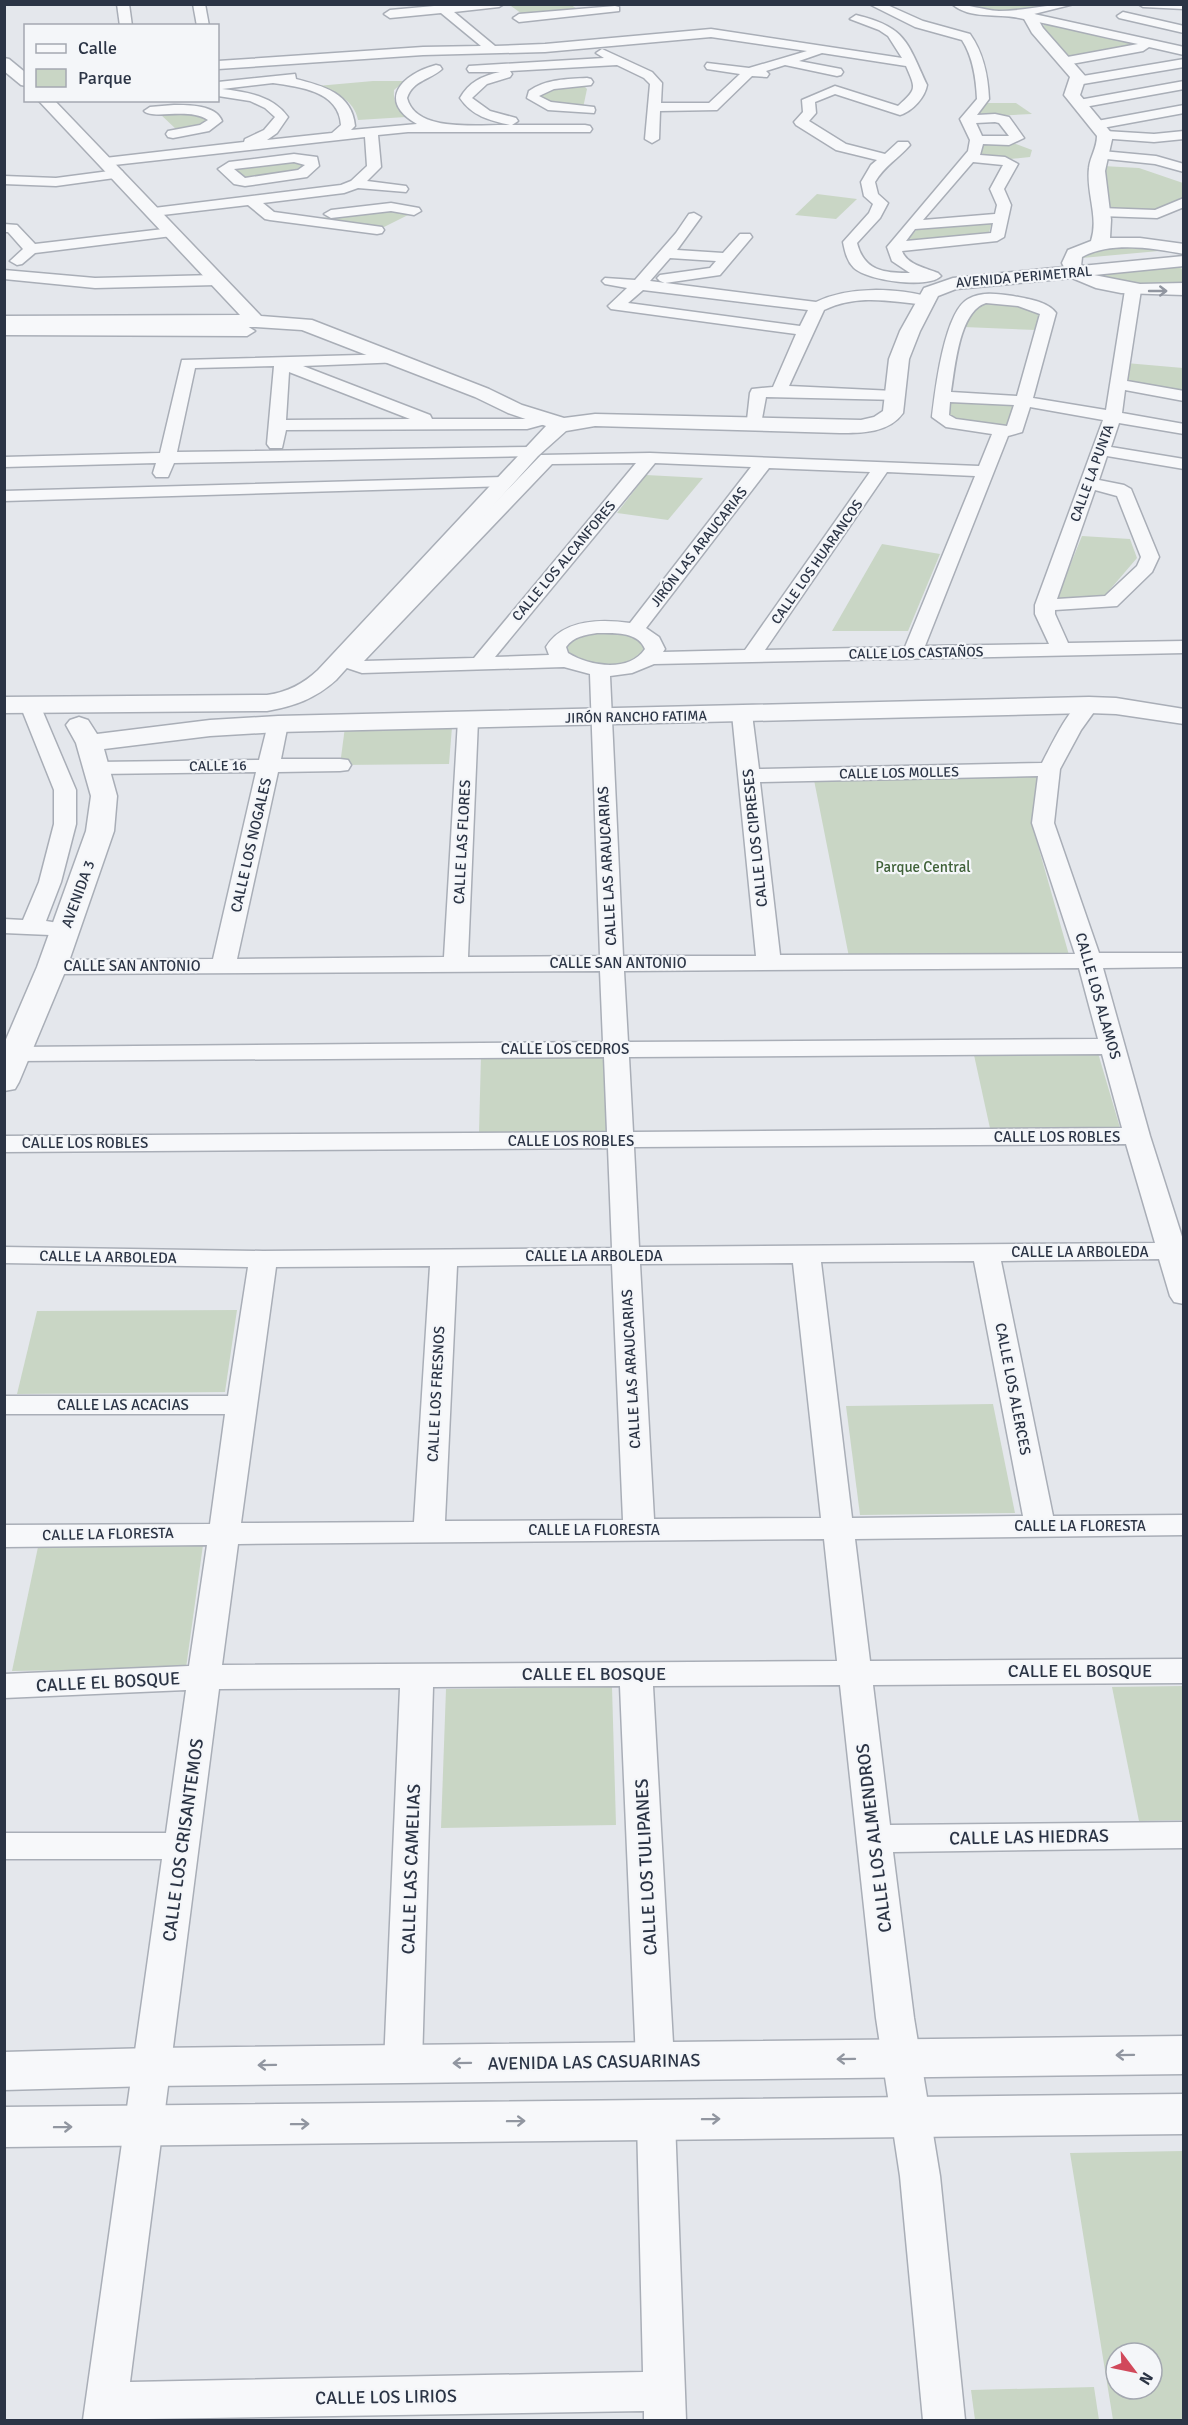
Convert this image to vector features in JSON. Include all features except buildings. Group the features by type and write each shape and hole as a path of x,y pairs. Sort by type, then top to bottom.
{"street":[{"path":"123,4 126,24"},
{"path":"199,4 203,24"},
{"path":"378,4 432,51"},
{"path":"390,14 441,7 500,4 557,47"},
{"path":"874,4 919,24 966,37 975,56 983,86 982,99 971,110 967,119 977,140 975,152 894,247 895,255 902,263 942,279"},
{"path":"963,5 981,14 1013,13 1069,4"},
{"path":"1143,4 1184,6"},
{"path":"441,7 492,49"},
{"path":"519,18 615,10"},
{"path":"1013,13 1184,51"},
{"path":"1184,15 1123,16 1184,30"},
{"path":"1030,17 1046,40 1078,77 1072,95 1101,130 1106,142 1097,170 1101,239"},
{"path":"856,19 877,22 895,32 921,85 920,94 902,110 863,94 835,90 808,100 810,113 801,122 841,147 889,159"},
{"path":"641,28 656,37"},
{"path":"219,65 337,56 557,47 715,33 824,51 868,62 910,63"},
{"path":"878,39 901,43"},
{"path":"584,45 653,79 657,86 652,139"},
{"path":"1066,61 1156,45"},
{"path":"655,107 712,107 749,72 824,51"},
{"path":"337,56 347,74"},
{"path":"975,56 995,71 983,86"},
{"path":"750,57 837,72"},
{"path":"402,71 558,66 617,61"},
{"path":"4,62 24,80"},
{"path":"1077,81 1184,63"},
{"path":"534,67 485,80 470,88 466,98 472,108 490,116 584,134 590,96 558,66"},
{"path":"711,66 777,77"},
{"path":"438,128 418,121 407,114 401,105 400,97 404,88 412,81 447,69"},
{"path":"219,86 313,76"},
{"path":"270,79 309,87 339,101 347,109 349,117 348,126 338,135"},
{"path":"1079,104 1184,86"},
{"path":"219,92 258,100 275,108 282,117 276,128 262,138 234,147"},
{"path":"47,102 246,324"},
{"path":"149,106 192,152"},
{"path":"149,106 186,109 208,113 214,117 215,121 204,128 173,134"},
{"path":"1101,130 1184,110"},
{"path":"967,119 1005,120 1017,138 1009,141 977,140"},
{"path":"4,180 42,182 108,171 192,152 371,131 438,128 552,129"},
{"path":"1101,130 1154,138 1184,135"},
{"path":"154,212 344,189 356,184 374,167 371,131"},
{"path":"903,145 876,168 868,182 872,196 881,202 875,214 850,242 850,252 860,267 894,278 942,279"},
{"path":"1102,155 1156,160 1184,168"},
{"path":"294,158 312,160 309,171 285,176 241,182 225,167 294,158"},
{"path":"894,247 994,238 998,235 1004,205 998,187 1011,164 971,158"},
{"path":"108,171 154,212 164,233"},
{"path":"285,176 302,194"},
{"path":"356,184 401,189"},
{"path":"251,200 270,216 377,230"},
{"path":"1101,212 1157,214 1184,202"},
{"path":"294,219 384,208 414,211"},
{"path":"694,217 641,282 616,306 805,331"},
{"path":"911,225 1001,218"},
{"path":"7,226 27,253"},
{"path":"4,255 164,233"},
{"path":"641,282 716,272 745,237"},
{"path":"1183,255 1155,243 1101,239 1076,254 1074,268 1095,282 1133,290 1184,290"},
{"path":"64,245 95,283"},
{"path":"4,272 27,253"},
{"path":"665,253 729,258"},
{"name":"AVENIDA PERIMETRAL","path":"942,279 1074,268 1183,255"},
{"path":"902,263 896,272 907,278"},
{"path":"4,272 95,283 208,280"},
{"path":"278,425 527,423 595,420 863,427 888,419 893,413 899,359 925,300 942,279"},
{"path":"610,281 641,282 818,306 852,297 925,300"},
{"name":"CALLE LA PUNTA","path":"1045,605 1113,416 1133,290"},
{"path":"996,298 1048,312 1016,428 1000,432 944,421 940,417 942,397 948,362 967,306 974,301 996,298"},
{"path":"779,391 818,306"},
{"path":"4,316 82,322"},
{"path":"4,322 305,324 552,421"},
{"path":"4,330 246,324"},
{"path":"154,499 167,458 188,363 282,363 396,359"},
{"path":"282,363 436,424"},
{"path":"275,455 282,363"},
{"path":"1118,384 1180,394"},
{"path":"754,420 758,393 779,391 894,396"},
{"path":"942,397 1024,401 1184,429"},
{"path":"4,705 267,703 292,699 312,689 553,428 552,421"},
{"path":"912,653 1000,432"},
{"path":"1101,450 1184,464"},
{"path":"4,462 127,453 167,458 531,452"},
{"path":"112,501 127,453"},
{"path":"600,670 564,661 362,667 351,663 541,462 555,458 650,458 985,471"},
{"name":"CALLE LOS ALCANFORES","path":"479,664 650,458"},
{"name":"JIRÓN LAS ARAUCARIAS","path":"634,631 764,462"},
{"name":"CALLE LOS HUARANCOS","path":"751,656 882,467"},
{"path":"4,496 112,501 503,482"},
{"path":"1061,649 1046,614 1045,605 1110,602 1146,568 1150,557 1125,493 1088,484"},
{"path":"564,661 559,656 556,647 558,642 568,634 597,627 634,631 646,636 654,644 655,649 649,658"},
{"name":"CALLE LOS CASTAÑOS","path":"600,670 625,668 649,658 1184,647"},
{"name":"CALLE LAS ARAUCARIAS","path":"600,670 600,717 639,1529"},
{"path":"30,705 64,789 64,824 50,882 32,927"},
{"name":"AVENIDA 3","path":"4,1082 52,967 100,831 104,796 93,755 68,705"},
{"name":"JIRÓN RANCHO FATIMA","path":"93,755 210,728 278,724 1089,705 1116,706 1184,717"},
{"name":"CALLE LOS ALAMOS","path":"1089,705 1071,728 1049,769 1043,823 1089,960 1137,1136 1177,1251 1184,1296"},
{"name":"CALLE LOS CIPRESES","path":"741,714 769,962"},
{"name":"CALLE LAS FLORES","path":"456,964 468,720"},
{"name":"CALLE LOS NOGALES","path":"224,966 278,724"},
{"name":"CALLE 16","path":"93,755 269,766 340,765"},
{"name":"CALLE LOS MOLLES","path":"748,776 1049,769"},
{"path":"4,926 66,929"},
{"name":"CALLE SAN ANTONIO","path":"52,967 1184,960"},
{"name":"CALLE LOS CEDROS","path":"16,1053 1114,1046"},
{"name":"CALLE LOS ROBLES","path":"4,1144 1137,1136"},
{"name":"CALLE LA ARBOLEDA","path":"4,1255 263,1259 1177,1251"},
{"name":"CALLE LOS ALERCES","path":"986,1253 1040,1526"},
{"name":"CALLE LOS ALMENDROS","path":"806,1254 895,2018 920,2176 944,2421"},
{"name":"CALLE LOS FRESNOS","path":"429,1531 444,1258"},
{"name":"CALLE LOS CRISANTEMOS","path":"106,2411 241,1405 263,1259"},
{"name":"CALLE LAS ACACIAS","path":"4,1405 241,1405"},
{"name":"CALLE LA FLORESTA","path":"4,1536 1184,1525"},
{"name":"CALLE EL BOSQUE","path":"4,1686 205,1677 1184,1671"},
{"name":"CALLE LOS TULIPANES","path":"636,1674 655,2061"},
{"name":"CALLE LAS CAMELIAS","path":"403,2064 417,1675"},
{"name":"CALLE LAS HIEDRAS","path":"874,1839 1184,1835"},
{"path":"4,1846 182,1846"},
{"name":"AVENIDA LAS CASUARINAS","path":"4,2071 152,2067 1184,2055"},
{"path":"4,2127 1184,2114"},
{"path":"657,2120 665,2406"},
{"name":"CALLE LOS LIRIOS","path":"106,2411 665,2406"}],"green space":[{"path":"982,4 1058,5 1002,14 966,7"},
{"path":"571,5 579,10 525,16 511,6"},
{"path":"1046,23 1143,45 1068,58 1043,29"},
{"path":"373,81 405,81 394,90 394,98 396,105 406,117 358,120 348,102 337,94 317,86"},
{"path":"582,84 587,89 583,108 568,107 541,99 539,95 550,88"},
{"path":"987,103 1016,103 1032,114 974,117 974,111"},
{"path":"158,112 194,112 209,121 206,124 178,131"},
{"path":"984,142 1013,143 1032,150 1030,157 1010,159 979,157"},
{"path":"308,161 305,169 244,180 229,167"},
{"path":"1103,166 1139,168 1183,183 1183,198 1157,211 1111,210"},
{"path":"817,194 857,199 836,219 795,215"},
{"path":"383,210 412,213 384,227 314,219"},
{"path":"992,222 988,236 905,243 919,227"},
{"path":"1115,246 1181,249 1082,258 1087,254"},
{"path":"1180,265 1183,272 1183,287 1142,288 1088,274"},
{"path":"998,300 1042,311 1036,330 964,327 974,305"},
{"path":"1126,363 1183,368 1183,398 1125,388"},
{"path":"948,398 1017,403 1010,426 1004,428 950,419"},
{"path":"646,475 703,478 668,520 617,513"},
{"path":"1082,536 1130,539 1137,558 1101,600 1055,602"},
{"path":"882,544 940,554 908,631 832,631"},
{"path":"589,631 628,632 645,641 646,653 617,665 598,664 567,657 563,644"},
{"path":"345,727 452,727 449,764 340,765"},
{"name":"Parque Central","path":"1038,775 1033,828 1069,955 849,957 814,780"},
{"path":"1098,1053 1121,1131 991,1133 974,1055"},
{"path":"606,1054 609,1132 479,1133 481,1055"},
{"path":"237,1310 225,1392 17,1394 37,1311"},
{"path":"993,1404 1015,1513 860,1515 846,1406"},
{"path":"203,1545 186,1668 12,1671 38,1547"},
{"path":"1183,1686 1183,1820 1139,1821 1112,1687"},
{"path":"612,1687 616,1825 441,1828 446,1689"},
{"path":"1183,2151 1183,2420 1113,2420 1110,2401 1164,2401 1164,2341 1104,2341 1104,2364 1070,2153"},
{"path":"1094,2387 1099,2420 975,2420 971,2390"}]}
